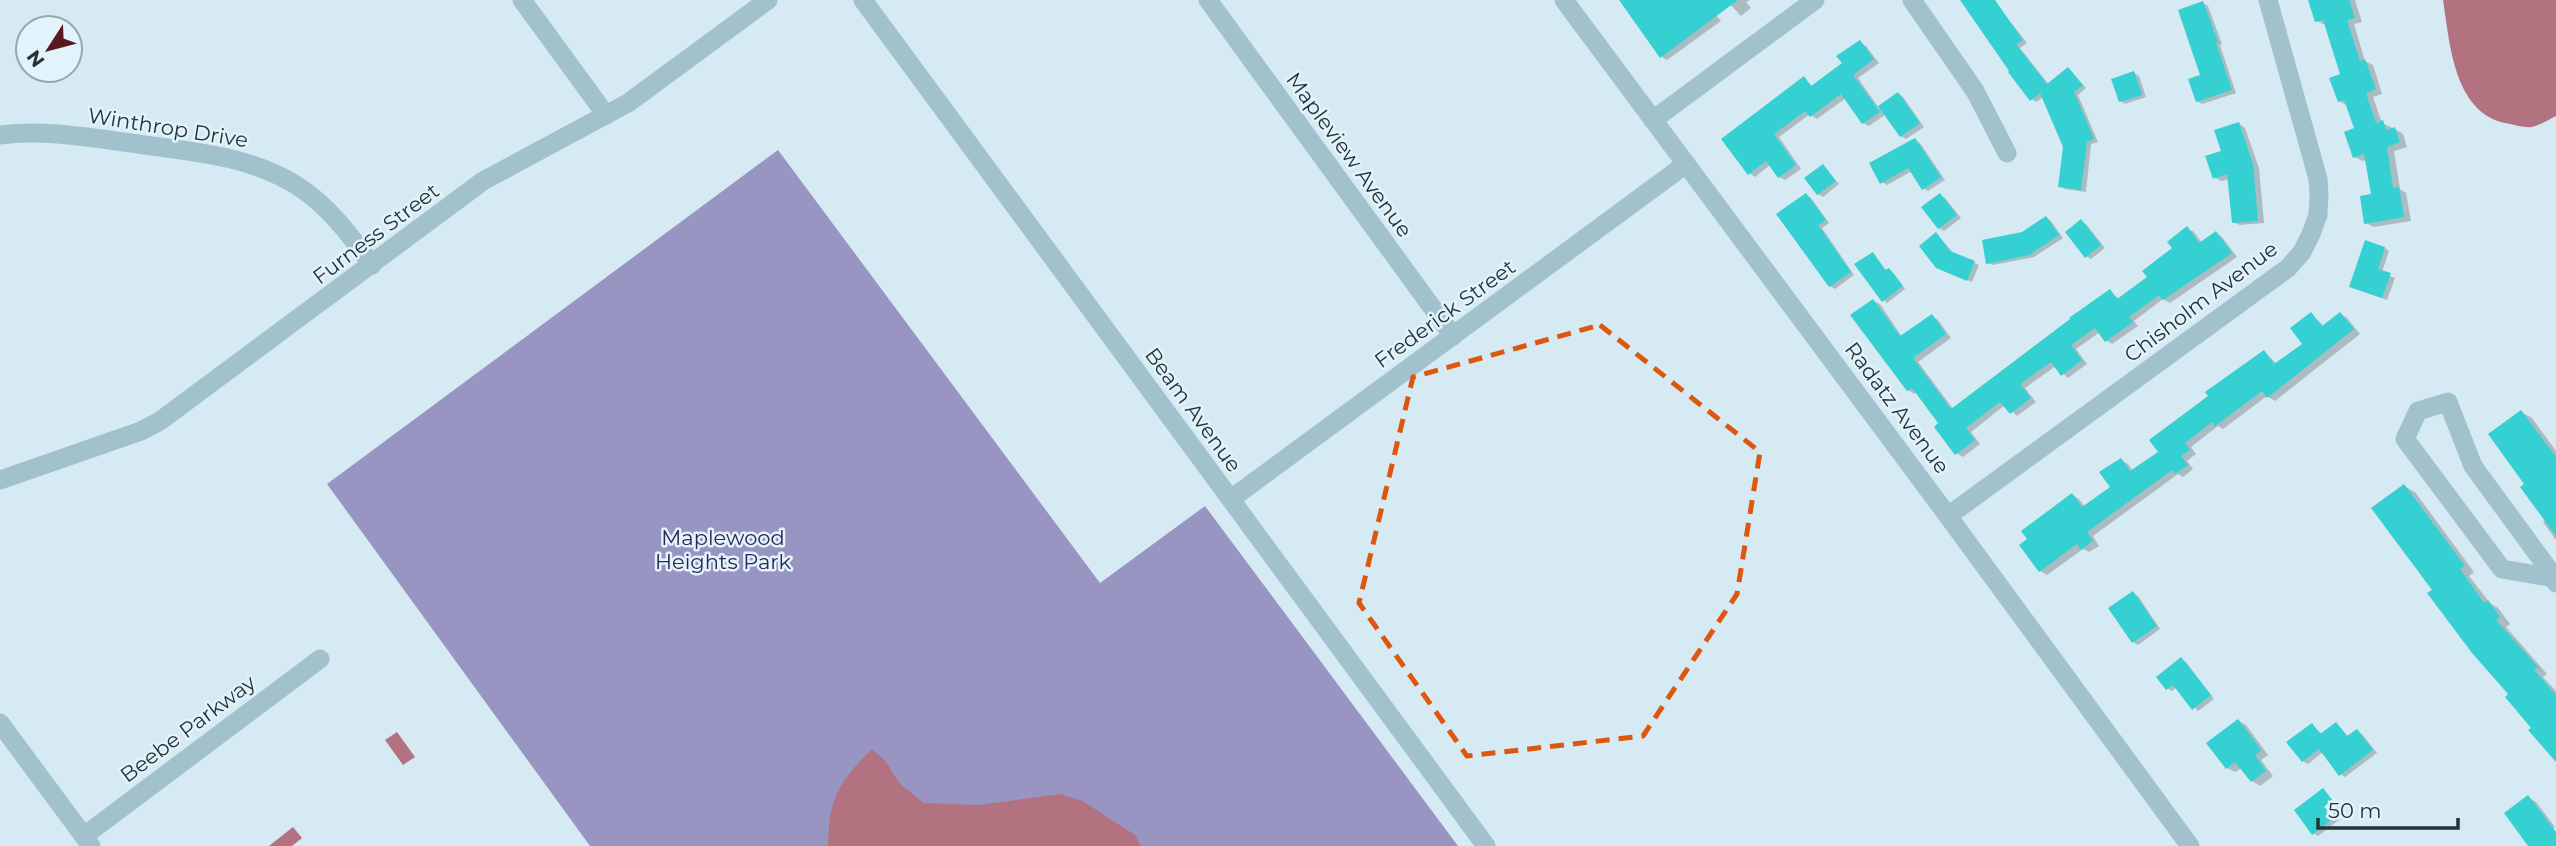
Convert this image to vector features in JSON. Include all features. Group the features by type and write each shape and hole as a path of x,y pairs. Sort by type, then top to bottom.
{"street":[{"path":"522,0 606,115"},
{"name":"Furness Street","path":"0,480 160,422 483,181 628,103 768,0"},
{"name":"Beam Avenue","path":"863,0 1486,846"},
{"name":"Mapleview Avenue","path":"1208,0 1453,336"},
{"name":"Radatz Avenue","path":"1564,0 2190,846"},
{"path":"1653,120 1815,0"},
{"path":"1912,0 1975,91 2007,153"},
{"name":"Chisholm Avenue","path":"1948,516 2288,268 2302,252 2318,215 2318,179 2268,0"},
{"name":"Winthrop Drive","path":"0,135 48,133 82,136 225,156 249,163 298,186 325,207 348,232 372,265"},
{"name":"Frederick Street","path":"1231,499 1686,163"},
{"path":"2448,402 2473,466 2555,580 2502,569 2405,439 2418,411 2448,402"},
{"name":"Beebe Parkway","path":"88,841 320,659"},
{"path":"0,723 88,841"}],"highlighted area":[{"path":"1600,325 1760,452 1737,594 1643,736 1467,756 1359,603 1413,377"}],"green space":[{"name":"Maplewood Heights Park","path":"778,150 1100,583 1205,506 1458,846 590,846 327,484"}],"shaded area":[{"path":"2443,0 2556,0 2556,116 2526,127 2491,118 2477,108 2458,76"},
{"path":"397,732 415,757 403,765 385,740"},
{"path":"872,749 886,762 900,784 924,803 978,805 1060,794 1083,801 1135,835 1141,846 828,846 833,803 843,782"},
{"path":"293,827 302,838 292,846 269,846"}],"building":[{"path":"1619,0 1738,0 1660,58"},
{"path":"1960,0 1995,0 2023,40 2016,44 2047,84 2068,67 2083,85 2074,92 2094,139 2087,142 2081,190 2058,187 2063,147 2040,93 2030,101"},
{"path":"2308,0 2349,0 2355,18 2347,20 2360,61 2365,59 2376,89 2366,93 2376,123 2383,120 2386,130 2395,127 2400,142 2387,147 2393,188 2399,187 2404,217 2364,224 2360,196 2371,194 2364,154 2353,158 2344,132 2354,128 2344,100 2338,102 2329,78 2340,74 2323,20 2315,22"},
{"path":"2203,1 2232,90 2196,102 2188,79 2200,75 2178,10"},
{"path":"1860,40 1874,59 1853,75 1880,112 1862,124 1841,94 1810,117 1805,111 1774,134 1796,165 1778,178 1766,161 1748,175 1721,139 1804,76 1811,86 1842,63 1836,56"},
{"path":"2134,71 2142,95 2119,102 2111,79"},
{"path":"1898,92 1920,123 1900,137 1878,106"},
{"path":"2239,122 2253,164 2258,221 2232,223 2227,174 2213,179 2205,156 2221,151 2214,130"},
{"path":"1915,138 1941,177 1922,190 1908,168 1880,184 1869,163"},
{"path":"1823,164 1836,181 1817,195 1804,178"},
{"path":"1806,193 1826,220 1818,225 1851,272 1829,287 1776,214"},
{"path":"1940,193 1957,215 1938,229 1921,207"},
{"path":"2046,216 2059,235 2029,255 1986,264 1982,240 2022,232"},
{"path":"2081,219 2101,245 2085,258 2065,232"},
{"path":"2187,226 2199,243 2216,231 2232,253 2163,300 2159,295 2129,317 2133,322 2105,342 2095,328 2071,345 2082,360 2061,376 2051,362 2020,384 2031,398 2010,414 2000,402 1966,428 1975,440 1955,455 1934,427 1938,423 1912,388 1907,391 1850,315 1873,299 1900,336 1932,314 1946,334 1913,358 1951,409 2110,289 2117,299 2147,277 2142,271 2172,248 2167,242"},
{"path":"1936,232 1950,251 1975,261 1967,281 1936,268 1919,246"},
{"path":"2365,240 2385,247 2378,269 2391,273 2382,298 2349,287"},
{"path":"1873,252 1885,270 1889,268 1903,286 1882,302 1854,264"},
{"path":"2311,312 2322,326 2340,312 2354,329 2267,398 2262,391 2215,426 2212,422 2185,443 2190,450 2181,456 2188,465 2175,474 2172,470 2087,532 2093,541 2081,550 2077,544 2039,572 2019,545 2027,539 2021,531 2072,493 2082,507 2110,487 2099,472 2121,458 2130,471 2158,452 2149,440 2208,396 2205,392 2264,350 2274,364 2302,344 2290,328"},
{"path":"2521,410 2556,457 2556,536 2520,487 2524,484 2488,434"},
{"path":"2404,484 2465,566 2460,569 2484,603 2488,600 2500,617 2496,620 2538,667 2534,670 2556,695 2556,762 2528,730 2531,728 2505,697 2508,694 2472,653 2427,593 2432,590 2371,508"},
{"path":"2133,591 2157,626 2132,643 2108,608"},
{"path":"2181,657 2211,695 2192,710 2173,685 2166,690 2156,677"},
{"path":"2238,719 2261,750 2255,755 2266,771 2251,782 2235,762 2226,769 2206,743"},
{"path":"2336,722 2347,736 2357,729 2373,750 2339,776 2319,749 2302,762 2286,742 2312,723 2320,734"},
{"path":"2323,788 2337,806 2331,812 2335,817 2312,835 2294,810"},
{"path":"2528,795 2556,832 2556,846 2528,846 2504,813"}]}
